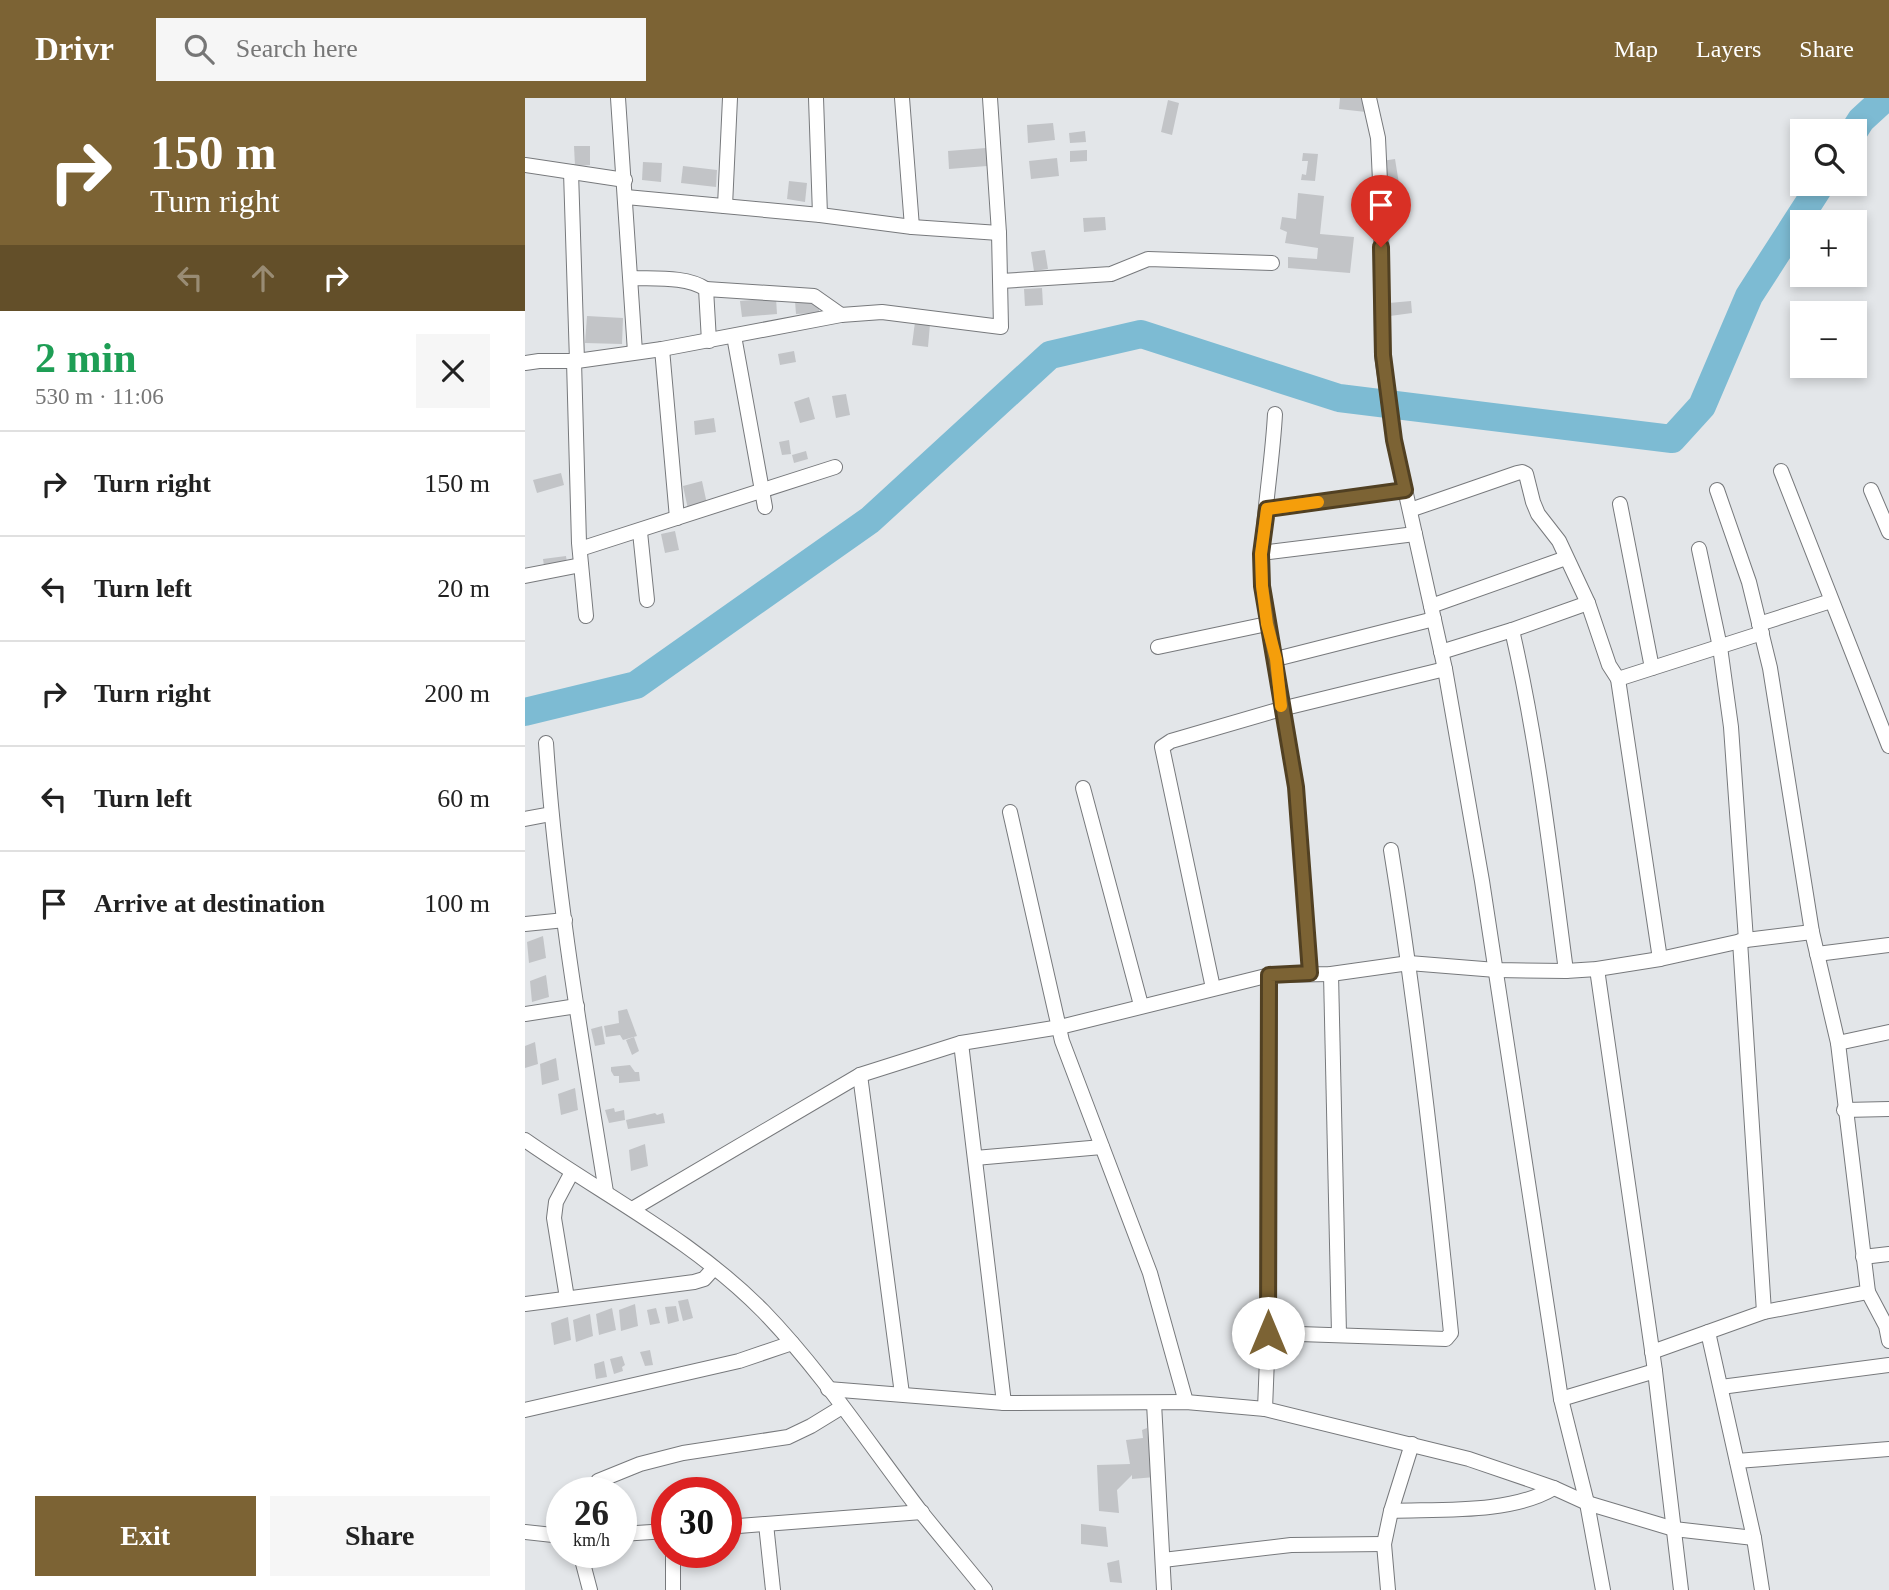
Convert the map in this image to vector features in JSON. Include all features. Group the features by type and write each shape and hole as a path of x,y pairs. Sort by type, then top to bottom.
{"street":[{"path":"618,98 635,352"},
{"path":"725,206 730,98"},
{"path":"816,98 820,215"},
{"path":"902,98 912,227"},
{"path":"525,363 539,360 575,361 662,349 841,315 882,312 1001,327 999,233 990,98"},
{"path":"1369,98 1379,151 1383,355 1394,440 1445,669 1496,970 1561,1399 1587,1503 1603,1590"},
{"path":"525,164 625,180"},
{"path":"572,172 580,549 586,616"},
{"path":"626,197 820,215 912,227 999,233"},
{"path":"1001,281 1111,274 1148,259 1272,263"},
{"path":"632,278 670,280 699,285 706,289 814,296 841,315"},
{"path":"706,289 709,341"},
{"path":"734,337 765,507"},
{"path":"662,349 677,518"},
{"path":"1275,414 1261,554 1267,624 1276,659 1281,709 1296,787 1310,973"},
{"path":"580,549 640,532 835,467"},
{"path":"1781,471 1889,747"},
{"path":"1410,510 1522,472 1526,474 1538,514 1559,541 1588,603 1609,665 1618,679 1660,959"},
{"path":"1267,509 1405,490"},
{"path":"1717,490 1749,582 1770,668 1811,932 1838,1042 1844,1110 1868,1292 1887,1326 1889,1341"},
{"path":"1871,490 1889,532"},
{"path":"1620,504 1652,668"},
{"path":"640,532 647,600"},
{"path":"1261,554 1415,534"},
{"path":"1699,549 1720,647 1735,775 1763,1312"},
{"path":"1276,659 1432,612 1566,558"},
{"path":"525,576 581,565"},
{"path":"1618,679 1720,647 1831,601"},
{"path":"1441,652 1588,603"},
{"path":"1158,647 1267,624"},
{"path":"1512,630 1542,790 1566,971"},
{"path":"1213,988 1162,747 1171,741 1281,709 1445,669"},
{"path":"546,743 551,814 565,920 606,1192"},
{"path":"1083,788 1141,1006"},
{"path":"1010,812 1062,1041 1150,1273 1186,1402"},
{"path":"525,819 551,814"},
{"path":"1268,1333 1446,1339 1451,1333 1434,1161 1409,963 1391,850"},
{"path":"525,924 565,920"},
{"path":"633,1208 860,1074 961,1043 1060,1027 1269,975 1331,974 1409,963 1496,970 1597,969 1743,941 1811,932"},
{"path":"1817,954 1889,945"},
{"path":"1597,969 1655,1371 1681,1590"},
{"path":"1331,974 1339,1334"},
{"path":"1265,1409 1268,1333 1269,975"},
{"path":"525,1014 577,1006"},
{"path":"1838,1042 1889,1032"},
{"path":"961,1043 1004,1403"},
{"path":"860,1074 902,1394"},
{"path":"1844,1110 1889,1109"},
{"path":"525,1140 633,1208 714,1268 761,1310 792,1343 922,1513 985,1590"},
{"path":"975,1158 1103,1147"},
{"path":"567,1298 554,1218 556,1202 572,1172"},
{"path":"1863,1257 1889,1254"},
{"path":"525,1304 694,1282 704,1279 714,1268"},
{"path":"1652,1352 1763,1312 1868,1292"},
{"path":"1708,1332 1754,1538 1762,1590"},
{"path":"525,1410 739,1362 792,1343"},
{"path":"1721,1387 1889,1365"},
{"path":"1561,1399 1655,1371"},
{"path":"828,1389 1004,1403 1186,1402 1265,1409 1469,1459 1554,1488 1587,1503 1674,1529 1754,1538"},
{"path":"1154,1403 1164,1590"},
{"path":"608,1477 640,1464 683,1453 788,1437 842,1407"},
{"path":"1388,1590 1384,1544 1391,1511 1412,1444"},
{"path":"1737,1461 1889,1449"},
{"path":"1391,1511 1492,1506 1543,1495 1554,1488"},
{"path":"742,1526 922,1513"},
{"path":"766,1524 773,1590"},
{"path":"525,1532 546,1534"},
{"path":"1163,1560 1291,1545 1384,1544"},
{"path":"584,1568 590,1590"},
{"path":"673,1568 673,1590"}],"building":[{"path":"1340,98 1368,98 1366,112 1339,109"},
{"path":"1168,100 1179,103 1172,135 1161,132"},
{"path":"1053,123 1055,140 1028,143 1027,125"},
{"path":"1085,131 1086,142 1070,143 1069,133"},
{"path":"574,146 590,146 590,165 575,166"},
{"path":"986,148 987,166 949,169 948,151"},
{"path":"1087,150 1087,161 1070,162 1070,151"},
{"path":"1303,153 1318,154 1315,181 1301,180 1302,174 1306,175 1308,161 1302,161"},
{"path":"1057,158 1059,176 1031,179 1029,161"},
{"path":"1395,159 1400,190 1387,193 1382,161"},
{"path":"643,162 662,163 661,182 642,180"},
{"path":"683,166 717,170 716,187 681,183"},
{"path":"789,181 807,183 805,202 787,199"},
{"path":"1298,193 1324,196 1320,234 1354,237 1350,273 1288,268 1288,257 1317,259 1318,248 1285,243 1287,232 1280,229 1282,217 1296,219"},
{"path":"1105,217 1106,230 1084,232 1083,218"},
{"path":"1045,250 1048,269 1034,271 1031,252"},
{"path":"1042,288 1043,305 1025,306 1024,289"},
{"path":"776,298 777,314 742,317 740,301"},
{"path":"819,300 819,313 796,314 795,301"},
{"path":"1411,301 1412,313 1390,316 1389,303"},
{"path":"587,316 623,318 622,344 585,343"},
{"path":"915,322 930,324 928,347 912,345"},
{"path":"794,351 796,362 780,365 778,354"},
{"path":"846,394 850,415 836,418 832,396"},
{"path":"809,397 815,419 800,423 794,402"},
{"path":"714,418 716,432 695,435 694,421"},
{"path":"789,440 791,454 782,455 779,442"},
{"path":"806,451 808,459 794,463 792,455"},
{"path":"561,473 564,485 537,493 533,480"},
{"path":"702,481 707,504 688,509 683,486"},
{"path":"675,531 679,550 665,553 661,534"},
{"path":"566,556 567,563 544,566 543,559"},
{"path":"543,936 546,958 529,963 527,942"},
{"path":"546,975 549,997 532,1002 530,981"},
{"path":"627,1009 637,1036 623,1040 620,1035 606,1037 604,1026 619,1023 618,1011"},
{"path":"602,1026 605,1044 595,1046 591,1029"},
{"path":"634,1037 639,1051 632,1055 626,1040"},
{"path":"535,1042 538,1064 525,1068 525,1046"},
{"path":"556,1058 559,1080 542,1085 540,1064"},
{"path":"630,1065 635,1072 639,1072 640,1081 619,1083 619,1076 614,1076 611,1067"},
{"path":"575,1088 578,1110 561,1115 558,1094"},
{"path":"614,1108 615,1112 624,1110 625,1120 609,1123 605,1110"},
{"path":"663,1113 665,1123 628,1129 626,1120"},
{"path":"645,1144 648,1166 631,1171 629,1150"},
{"path":"688,1299 693,1318 683,1321 678,1301"},
{"path":"635,1304 638,1326 621,1331 619,1310"},
{"path":"676,1306 679,1321 668,1324 665,1307"},
{"path":"612,1308 616,1330 599,1335 596,1314"},
{"path":"656,1308 660,1323 650,1325 647,1310"},
{"path":"590,1314 593,1336 576,1342 573,1320"},
{"path":"568,1317 571,1340 554,1345 551,1323"},
{"path":"650,1350 653,1365 645,1366 640,1352"},
{"path":"622,1356 625,1365 622,1367 623,1371 614,1374 610,1359"},
{"path":"604,1361 607,1377 596,1379 594,1364"},
{"path":"1147,1428 1148,1438 1152,1438 1155,1477 1132,1479 1132,1475 1117,1490 1119,1513 1099,1511 1097,1465 1130,1464 1126,1440 1143,1438 1142,1430"},
{"path":"1081,1524 1106,1527 1108,1547 1081,1544"},
{"path":"1119,1560 1122,1583 1110,1582 1107,1563"}],"waterway":[{"path":"1862,119 1885,98"},
{"path":"525,712 636,685 870,520 1050,355 1141,334 1339,398 1672,439 1702,406 1749,296 1813,196"}],"slow traffic":[{"path":"1281,706 1276,659 1267,624 1262,586 1261,554 1267,509 1318,502"}],"route":[{"path":"1268,1333 1269,975 1310,973 1296,787 1281,709 1276,659 1267,624 1261,554 1267,509 1405,490 1394,440 1383,355 1381,247"}]}
